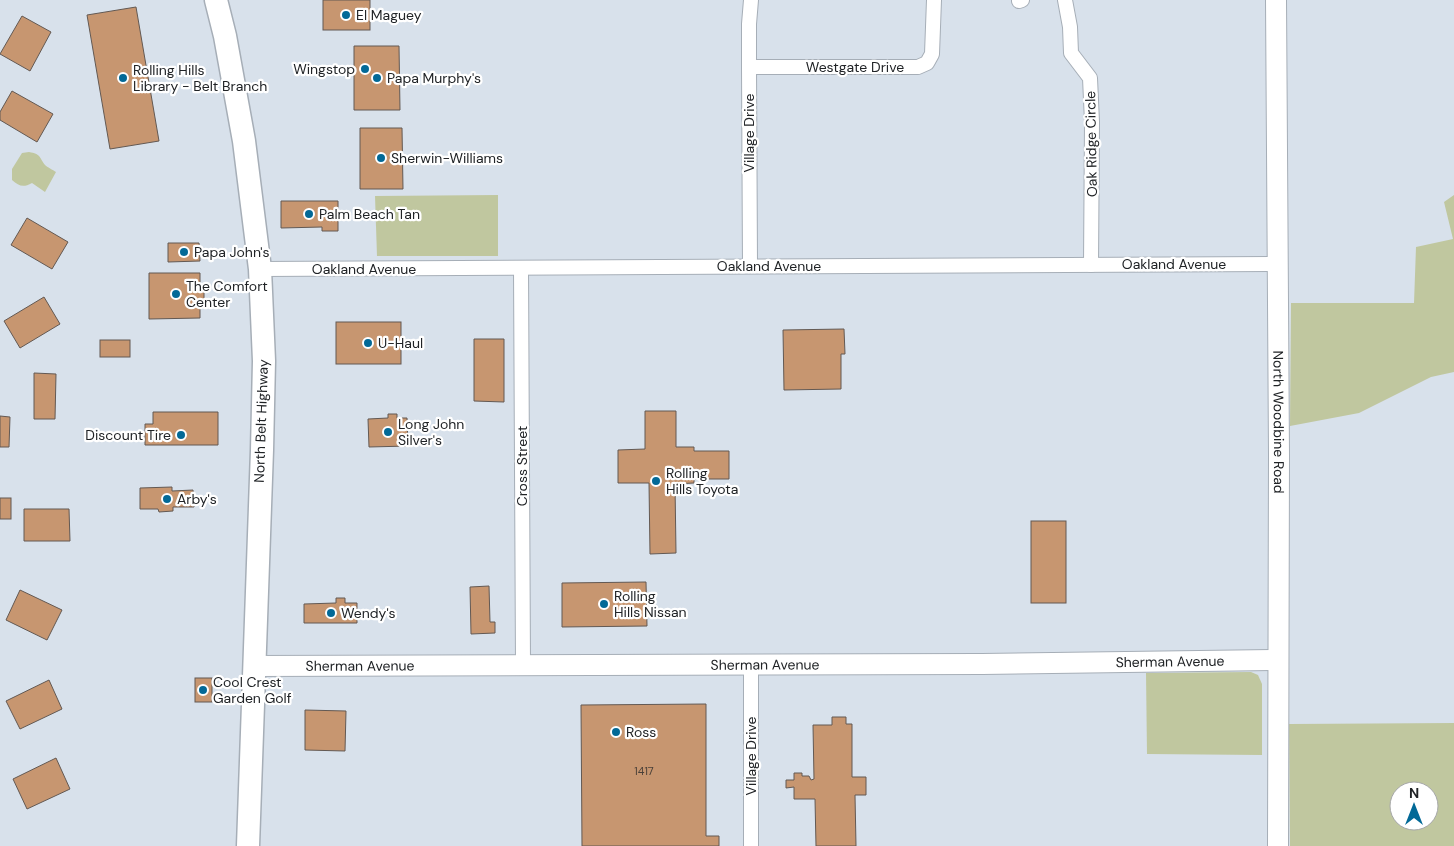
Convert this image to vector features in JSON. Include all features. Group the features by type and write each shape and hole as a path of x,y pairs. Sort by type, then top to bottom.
{"main road":[{"name":"North Belt Highway","path":"216,0 225,36 244,141 260,269 264,361 248,846"}],"street":[{"name":"Village Drive","path":"750,266 748,67 751,0"},
{"name":"Westgate Drive","path":"748,67 918,67 927,63 932,54 934,0"},
{"name":"Oak Ridge Circle","path":"1065,0 1070,27 1071,53 1090,78 1092,122 1092,265"},
{"name":"North Woodbine Road","path":"1276,0 1278,846"},
{"name":"Oakland Avenue","path":"260,269 1278,264"},
{"name":"Cross Street","path":"521,268 523,664"},
{"name":"Sherman Avenue","path":"254,666 982,664 1278,660"},
{"name":"Village Drive","path":"751,665 751,846"}],"green space":[{"path":"29,152 38,155 45,165 56,172 45,192 32,183 21,186 12,180 12,169 22,153"},
{"path":"498,195 498,256 377,256 375,196"},
{"path":"1454,195 1454,372 1431,377 1359,413 1290,426 1291,303 1414,303 1416,247 1453,239 1444,202"},
{"path":"1251,672 1258,675 1262,684 1262,755 1147,754 1146,673"},
{"path":"1454,723 1454,846 1290,846 1289,724"}],"building":[{"name":"El Maguey","path":"323,0 370,0 370,30 323,30"},
{"name":"Rolling Hills Library - Belt Branch","path":"136,7 159,141 110,149 87,15"},
{"path":"22,16 51,32 30,71 0,54"},
{"name":"Papa Murphy's","path":"354,46 399,46 400,110 354,110"},
{"path":"12,91 53,114 37,142 0,120 0,112"},
{"name":"Sherwin-Williams","path":"360,128 402,128 403,189 360,189"},
{"name":"Palm Beach Tan","path":"281,201 338,201 338,231 322,231 322,227 281,228"},
{"path":"27,218 68,242 52,269 11,245"},
{"name":"Papa John's","path":"168,243 199,243 200,261 168,262"},
{"name":"The Comfort Center","path":"149,273 200,273 200,287 204,287 204,302 200,302 200,318 149,319"},
{"path":"44,297 60,324 20,348 4,321"},
{"name":"U-Haul","path":"336,322 401,322 401,364 336,364"},
{"path":"844,329 845,354 841,354 841,389 784,390 783,330"},
{"path":"474,339 504,339 504,402 474,401"},
{"path":"100,340 130,340 130,357 100,357"},
{"path":"34,373 56,374 55,419 34,419"},
{"name":"Rolling Hills Toyota","path":"645,411 676,411 676,447 694,447 694,451 729,451 729,479 694,479 694,483 675,484 676,553 650,554 649,483 618,483 618,450 645,449"},
{"name":"Discount Tire","path":"153,412 218,412 218,445 145,445 145,424 153,424"},
{"name":"Long John Silver's","path":"388,414 397,414 397,418 407,418 408,446 369,447 368,419 388,418"},
{"path":"0,416 10,417 9,447 0,447"},
{"name":"Arby's","path":"172,487 172,491 193,490 194,507 173,507 173,511 159,512 158,509 140,509 140,488"},
{"path":"0,498 11,498 11,519 0,519"},
{"path":"24,509 69,509 70,541 24,541"},
{"path":"1031,521 1066,521 1066,603 1031,603"},
{"name":"Rolling Hills Nissan","path":"646,582 647,626 562,627 562,583"},
{"path":"489,586 490,622 495,622 495,633 471,634 470,587"},
{"path":"20,590 62,610 47,640 6,620"},
{"name":"Wendy's","path":"336,598 345,598 345,603 357,603 357,623 304,623 304,604 336,603"},
{"name":"Cool Crest Garden Golf","path":"195,678 212,678 212,702 195,702"},
{"path":"49,680 62,709 20,729 6,701"},
{"path":"706,704 706,836 719,836 719,846 582,846 581,705"},
{"path":"305,710 346,711 345,751 305,750"},
{"path":"832,717 846,717 846,724 852,724 852,777 866,777 866,795 855,795 856,846 816,846 815,799 794,799 794,787 786,788 786,780 794,780 794,773 802,773 802,776 809,776 811,780 814,779 813,725 832,725"},
{"path":"56,758 70,789 27,809 13,779"}],"place":[{"name":"El Maguey","path":"346,15"},
{"name":"Wingstop","path":"365,69"},
{"name":"Rolling Hills Library - Belt Branch","path":"123,78"},
{"name":"Papa Murphy's","path":"377,78"},
{"name":"Sherwin-Williams","path":"381,158"},
{"name":"Palm Beach Tan","path":"309,214"},
{"name":"Papa John's","path":"184,252"},
{"name":"The Comfort Center","path":"176,294"},
{"name":"U-Haul","path":"368,343"},
{"name":"Long John Silver's","path":"388,432"},
{"name":"Discount Tire","path":"181,435"},
{"name":"Rolling Hills Toyota","path":"656,481"},
{"name":"Arby's","path":"167,499"},
{"name":"Rolling Hills Nissan","path":"604,604"},
{"name":"Wendy's","path":"331,613"},
{"name":"Cool Crest Garden Golf","path":"203,690"},
{"name":"Ross","path":"616,732"}]}
